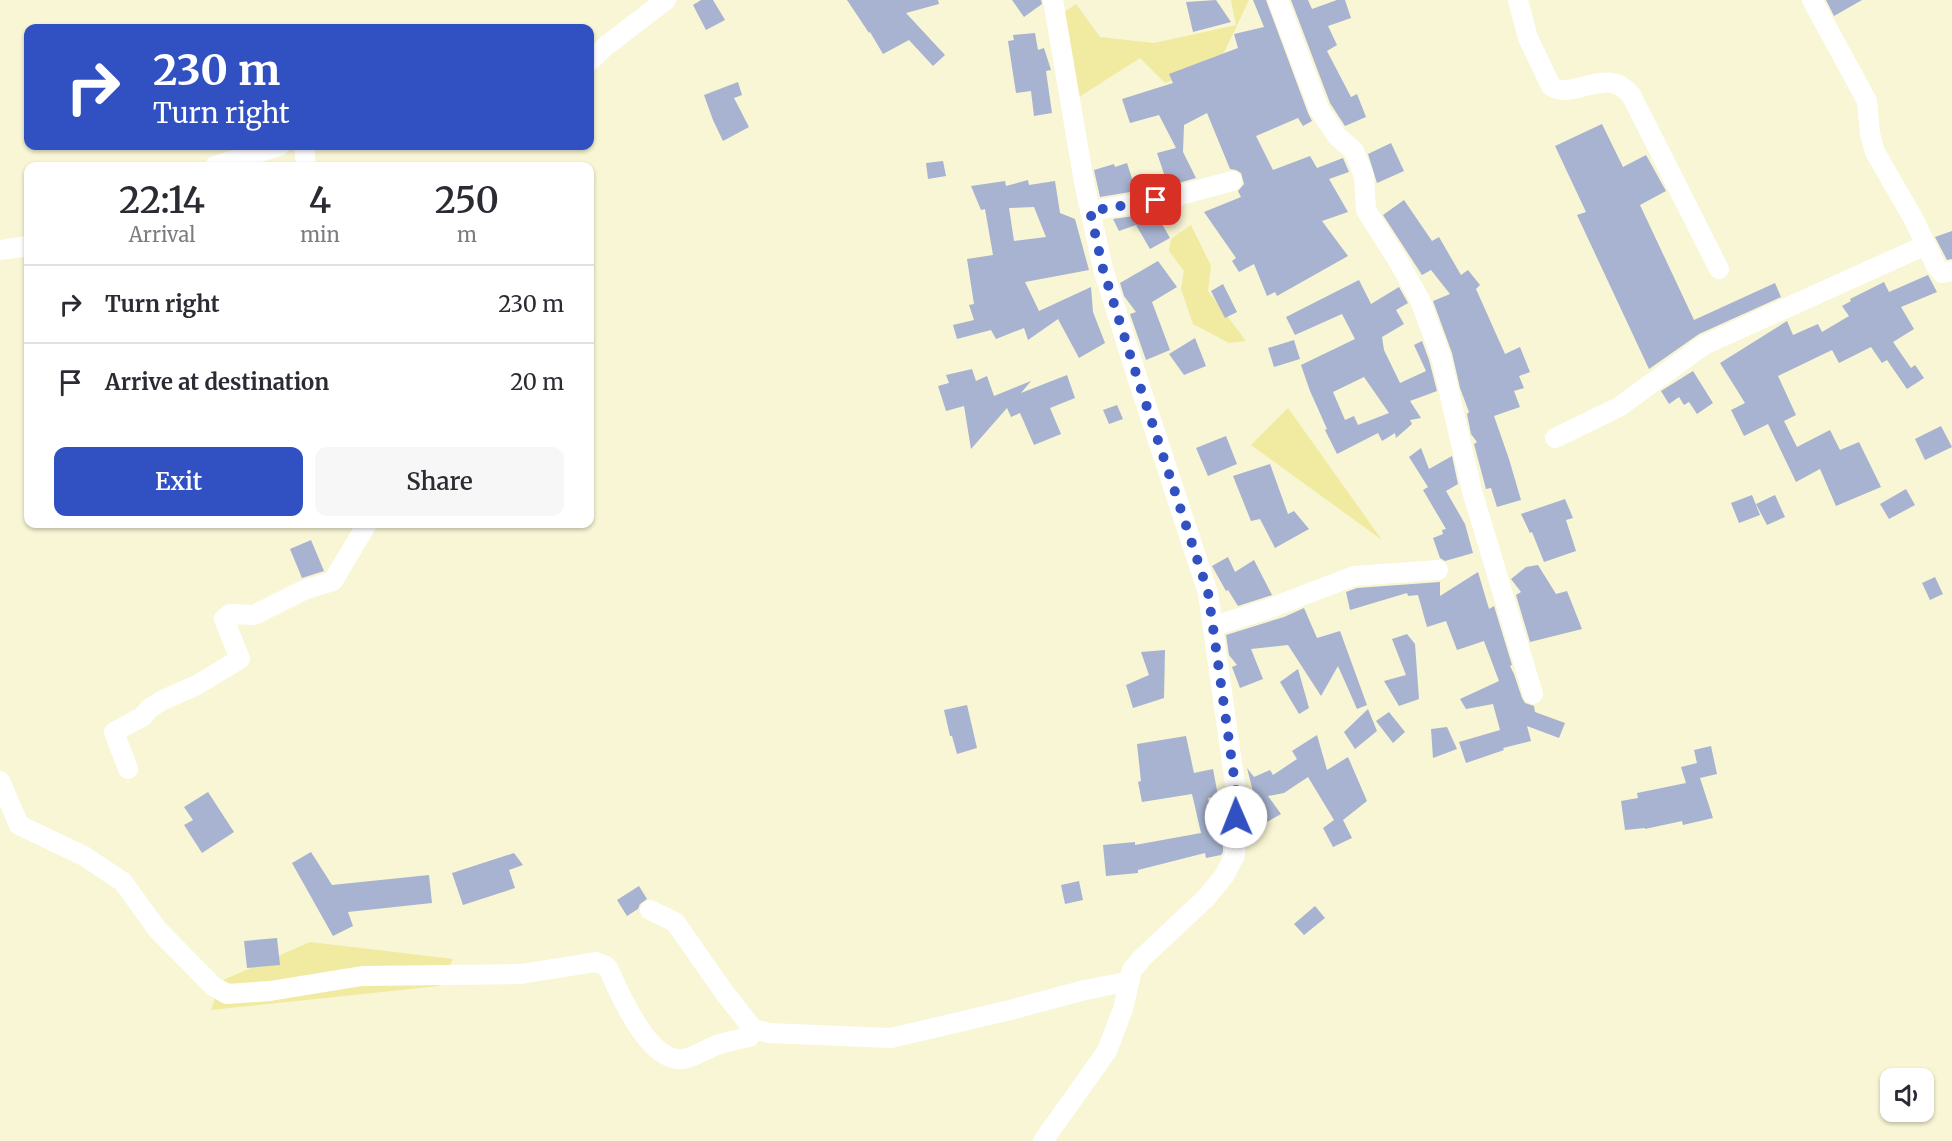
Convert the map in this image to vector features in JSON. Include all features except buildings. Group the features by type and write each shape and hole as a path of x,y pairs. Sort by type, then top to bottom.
{"street":[{"path":"594,57 666,0"},
{"path":"1042,1141 1107,1051 1123,1009 1132,970 1206,898 1224,876 1235,855 1237,798 1208,592 1103,269 1090,211 1053,0"},
{"path":"1278,0 1320,109 1337,136 1354,151 1364,176 1366,210 1420,300 1441,357 1472,490 1533,694"},
{"path":"1518,0 1528,38 1551,86 1558,91 1563,91 1606,82 1617,83 1631,95 1719,269"},
{"path":"1812,0 1867,101 1870,134 1875,152 1913,218 1936,266 1942,273 1952,271"},
{"path":"228,162 266,150"},
{"path":"1090,211 1169,198 1232,181"},
{"path":"1556,438 1619,407 1704,345 1926,245"},
{"path":"0,250 24,247"},
{"path":"128,769 114,732 142,717 150,708 163,700 197,686 240,659 224,619 230,614 254,615 304,590 333,581 365,528"},
{"path":"1214,626 1268,609 1354,576 1438,570"},
{"path":"0,781 19,825 84,856 123,882 157,929 213,986 227,994 270,991 362,976 521,974 596,962 606,966 628,1011 651,1044 669,1056 683,1059 718,1045 749,1037 753,1029"},
{"path":"650,910 675,922 753,1029 769,1033 891,1038 1085,990 1128,985"}],"shaded area":[{"path":"1231,0 1249,0 1220,61 1165,83 1140,58 1076,99 1059,16 1076,4 1100,37 1154,43 1236,25"},
{"path":"1191,225 1211,266 1208,291 1246,341 1229,343 1193,324 1181,289 1184,271 1169,251 1171,239"},
{"path":"1288,408 1382,540 1251,445"},
{"path":"310,942 453,959 439,986 211,1010 221,981"}],"route":[{"path":"1156,200 1090,211 1103,269 1208,592 1237,798 1236,817"}]}
